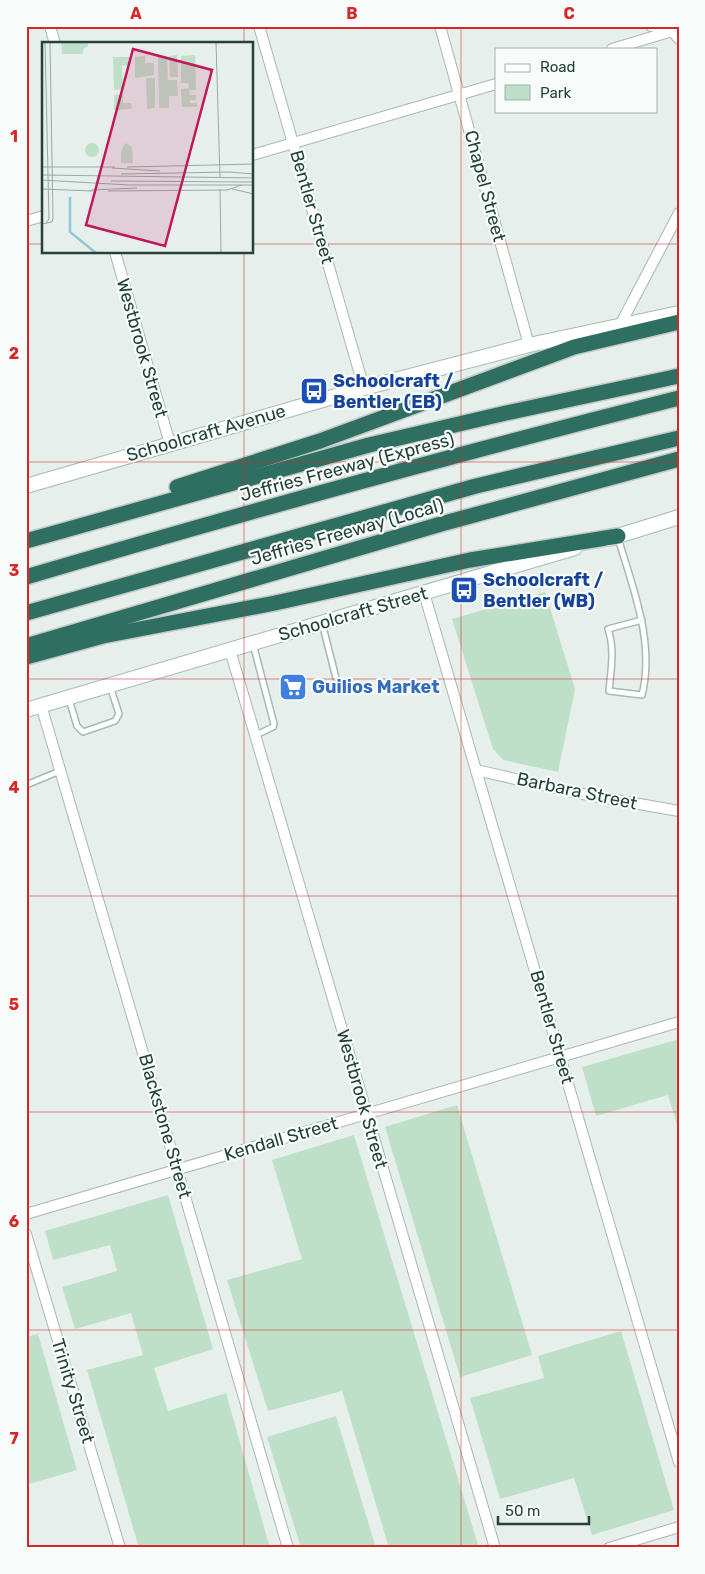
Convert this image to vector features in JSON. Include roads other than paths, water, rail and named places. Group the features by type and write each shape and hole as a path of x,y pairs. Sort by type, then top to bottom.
{"highway":[{"path":"53,533 132,502 320,441 574,347 679,322"},
{"path":"26,541 369,446 506,413 679,376"},
{"name":"Jeffries Freeway (Express)","path":"26,577 196,527 679,398"},
{"path":"26,613 476,486 679,438"},
{"name":"Jeffries Freeway (Local)","path":"26,646 441,524 679,459"},
{"path":"26,657 103,636 275,603 470,560 618,536"}],"main road":[{"name":"Schoolcraft Avenue","path":"26,486 364,388 529,345 679,313"},
{"name":"Schoolcraft Street","path":"26,710 679,517"}],"street":[{"path":"50,26 54,42"},
{"name":"Bentler Street","path":"259,26 364,388"},
{"name":"Chapel Street","path":"440,26 529,345"},
{"path":"651,26 676,33"},
{"path":"616,48 676,33"},
{"path":"254,154 495,84"},
{"path":"620,327 679,213"},
{"path":"26,221 42,217"},
{"name":"Westbrook Street","path":"116,254 170,444"},
{"name":"Bentler Street","path":"424,593 679,1462"},
{"name":"Westbrook Street","path":"230,650 495,1548"},
{"name":"Blackstone Street","path":"41,705 288,1548"},
{"name":"Barbara Street","path":"476,770 678,813"},
{"name":"Kendall Street","path":"26,1214 679,1022"},
{"name":"Trinity Street","path":"26,1234 120,1548"},
{"path":"609,1548 679,1527"}],"lane":[{"path":"618,536 642,620 646,677 642,695 609,691 612,665 611,638 608,629 642,620"},
{"path":"322,623 336,678"},
{"path":"253,643 274,724 273,728 256,735"},
{"path":"68,697 77,726 83,732 115,722 119,714 110,685"},
{"path":"26,785 60,771"}],"place":[{"name":"Schoolcraft / Bentler (EB)","path":"314,391"},
{"name":"Schoolcraft / Bentler (WB)","path":"464,590"},
{"name":"Guilios Market","path":"293,687"}]}
